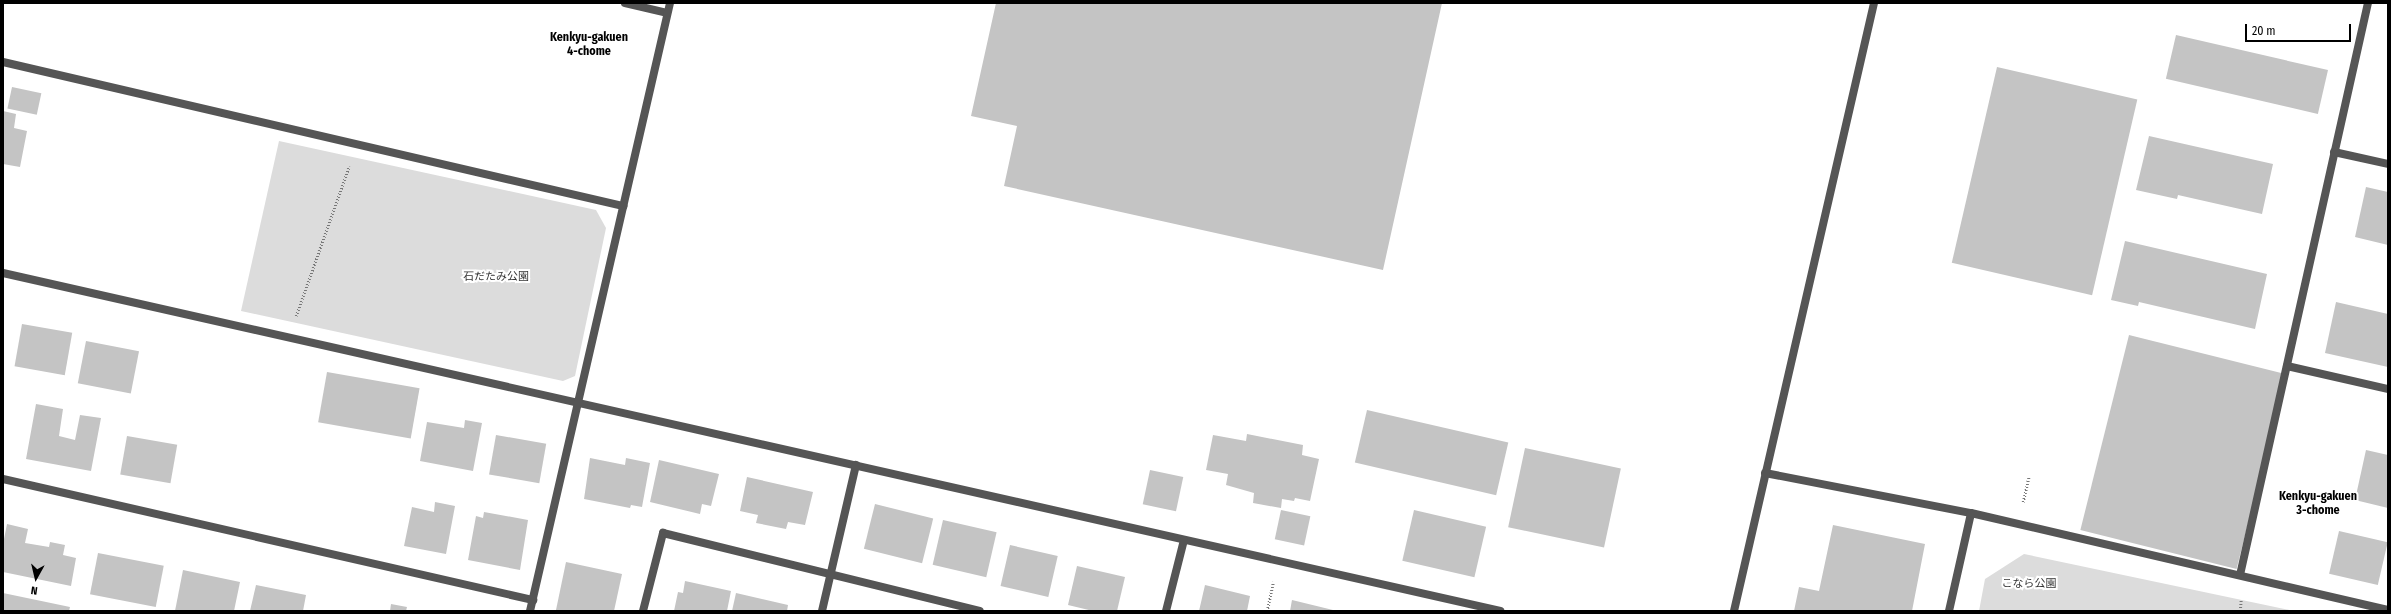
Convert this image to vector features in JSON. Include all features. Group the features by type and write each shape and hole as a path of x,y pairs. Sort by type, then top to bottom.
{"street":[{"path":"625,3 668,13"},
{"path":"530,611 670,3"},
{"path":"1734,611 1874,3"},
{"path":"2240,575 2368,3"},
{"path":"3,62 623,206"},
{"path":"2334,152 2388,164"},
{"path":"3,273 1500,611"},
{"path":"2286,366 2388,389"},
{"path":"822,611 856,465"},
{"path":"1765,473 1971,513 2388,610"},
{"path":"3,479 533,600"},
{"path":"1948,611 1971,513"},
{"path":"643,611 663,533 980,611"},
{"path":"1166,611 1184,540"}],"path":[{"path":"290,338 356,145"},
{"path":"1267,611 1278,561"}],"green space":[{"name":"石だたみ公園","path":"279,141 596,210 606,228 575,376 563,381 241,311"},
{"name":"こなら公園","path":"2024,554 2294,611 1979,611 1985,579"}],"building":[{"path":"996,3 1442,3 1383,270 1004,186 1017,126 971,116"},
{"path":"2176,35 2328,70 2318,114 2166,79"},
{"path":"1997,67 2137,99 2092,295 1952,263"},
{"path":"12,87 41,93 37,115 7,109"},
{"path":"3,111 16,114 14,128 27,131 20,167 3,164"},
{"path":"2149,136 2273,164 2262,214 2178,195 2177,199 2136,190"},
{"path":"2366,187 2388,192 2388,245 2355,237"},
{"path":"2125,241 2267,274 2255,329 2139,302 2138,306 2111,300"},
{"path":"2336,302 2388,314 2388,367 2325,353"},
{"path":"22,324 72,333 65,375 15,366"},
{"path":"2129,335 2285,374 2237,569 2080,530"},
{"path":"86,341 139,351 131,394 78,383"},
{"path":"327,372 420,388 411,439 318,422"},
{"path":"36,404 63,409 59,436 75,440 80,415 101,418 91,471 26,459"},
{"path":"1367,410 1508,443 1496,495 1355,463"},
{"path":"465,420 482,423 473,471 420,461 427,422 464,428"},
{"path":"1247,434 1303,445 1302,455 1319,459 1310,501 1295,498 1294,501 1282,499 1281,508 1253,503 1254,493 1226,485 1228,474 1206,470 1213,435 1246,441"},
{"path":"496,435 546,444 539,483 489,474"},
{"path":"127,436 177,445 170,483 120,474"},
{"path":"1525,448 1621,468 1604,548 1508,527"},
{"path":"2366,450 2388,455 2388,508 2355,500"},
{"path":"590,458 625,465 626,458 650,463 642,507 631,505 630,508 584,499"},
{"path":"659,460 719,474 711,506 702,504 700,514 650,502"},
{"path":"1150,470 1183,477 1176,511 1143,504"},
{"path":"747,477 813,492 805,525 788,522 786,529 756,523 758,515 740,511"},
{"path":"435,502 455,506 446,554 404,546 412,507 434,512"},
{"path":"875,504 933,519 922,563 864,549"},
{"path":"1281,510 1310,516 1304,546 1275,539"},
{"path":"1414,510 1486,527 1474,577 1402,561"},
{"path":"484,512 528,520 520,570 468,560 476,516 483,518"},
{"path":"943,520 997,532 986,577 933,565"},
{"path":"7,524 28,529 25,543 49,547 50,542 65,545 63,555 76,558 71,586 3,572 3,544"},
{"path":"1833,525 1925,544 1912,611 1794,611 1799,587 1819,591"},
{"path":"2339,531 2388,542 2378,585 2329,574"},
{"path":"1010,545 1058,556 1048,597 1001,586"},
{"path":"98,553 164,566 156,607 90,594"},
{"path":"566,562 622,574 614,611 556,610"},
{"path":"1077,566 1125,577 1117,611 1093,611 1068,605"},
{"path":"183,570 240,582 234,611 175,611"},
{"path":"685,581 731,591 727,611 674,611 678,592 683,593"},
{"path":"256,585 306,595 303,611 250,611"},
{"path":"1205,585 1250,596 1247,611 1199,611"},
{"path":"3,593 70,607 69,611 3,611"},
{"path":"736,593 788,605 787,611 732,611"},
{"path":"1292,600 1333,610 1333,611 1290,611"},
{"path":"391,604 407,607 406,611 390,611"}],"district":[{"name":"Kenkyu-gakuen 4-chome","path":"589,45"},
{"name":"Kenkyu-gakuen 3-chome","path":"2318,504"}]}
